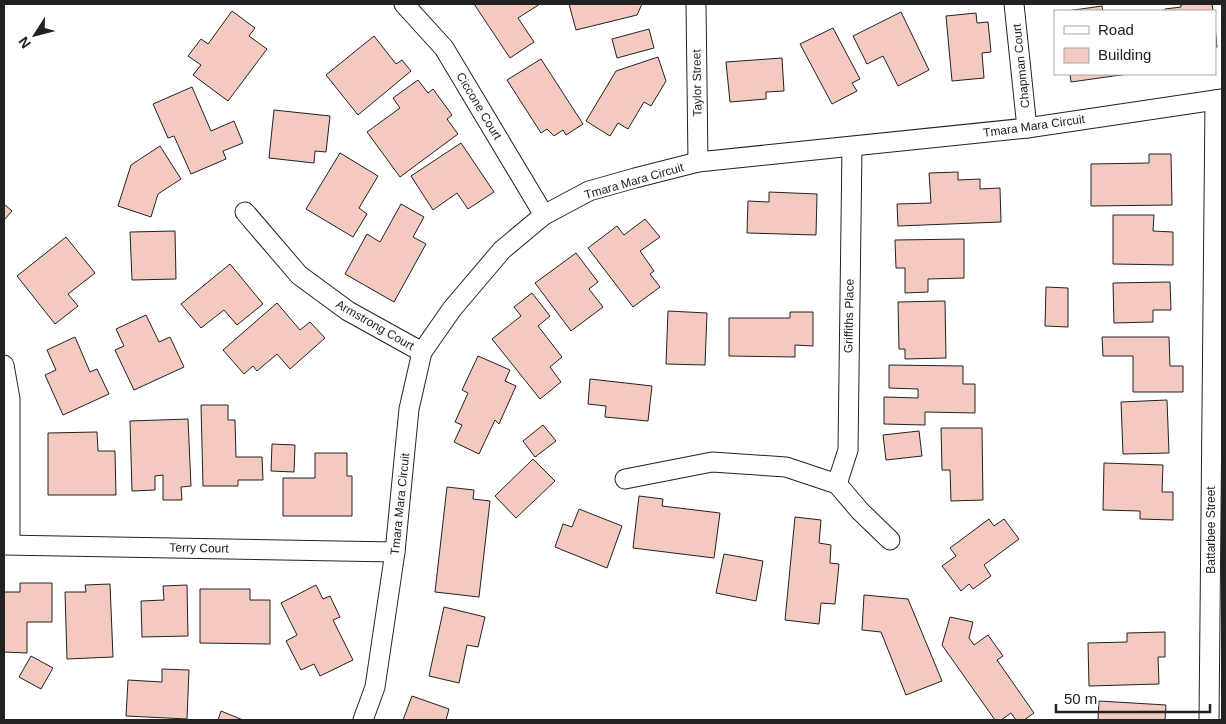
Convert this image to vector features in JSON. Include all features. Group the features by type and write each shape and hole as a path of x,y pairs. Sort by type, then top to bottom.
{"street":[{"name":"Ciccone Court","path":"404,4 444,48 544,215"},
{"name":"Taylor Street","path":"696,4 698,162"},
{"name":"Chapman Court","path":"1014,4 1027,128"},
{"name":"Tmara Mara Circuit","path":"364,720 375,687 395,552 409,409 422,352 452,309 502,250 544,215 589,192 698,162 1027,128 1219,100"},
{"name":"Battarbee Street","path":"1209,720 1219,100"},
{"name":"Griffiths Place","path":"837,484 848,450 852,147"},
{"name":"Armstrong Court","path":"245,212 299,276 348,311 422,352"},
{"path":"4,365 10,399 7,545"},
{"path":"625,479 712,462 786,467 837,484 860,511 890,540"},
{"name":"Terry Court","path":"7,545 395,552"}],"building":[{"path":"474,4 540,4 518,18 534,42 510,58"},
{"path":"569,4 642,4 637,15 576,30"},
{"path":"1181,4 1212,4 1213,10 1165,10 1181,7"},
{"path":"1102,6 1103,10 1074,10"},
{"path":"232,11 255,28 249,36 267,49 228,101 193,75 201,65 188,56 201,39 208,44"},
{"path":"901,12 929,70 898,86 883,56 867,64 853,36"},
{"path":"976,13 977,23 988,22 991,52 982,53 984,78 952,81 946,16"},
{"path":"833,28 860,79 852,83 857,91 832,104 800,44"},
{"path":"649,29 654,48 617,58 612,39"},
{"path":"374,36 396,64 402,60 411,71 358,115 326,75"},
{"path":"658,57 666,81 651,106 644,102 628,129 618,123 610,136 586,121 616,71"},
{"path":"782,58 784,91 766,92 766,99 730,102 726,62"},
{"path":"541,59 583,124 566,135 563,130 554,136 547,129 541,133 507,80"},
{"path":"1070,75 1121,75 1071,82"},
{"path":"418,80 428,93 433,89 452,115 447,119 458,134 400,177 367,132 400,108 393,98"},
{"path":"192,87 211,131 234,121 243,143 223,151 226,159 191,174 174,136 168,138 153,104"},
{"path":"274,110 330,116 326,152 315,151 314,163 269,158"},
{"path":"461,143 494,192 468,209 457,193 433,210 411,176"},
{"path":"160,146 181,179 158,194 151,217 118,206 131,165"},
{"path":"340,153 378,176 359,208 367,214 353,237 306,209"},
{"path":"1149,154 1171,154 1172,205 1091,206 1091,164 1149,163"},
{"path":"958,172 958,180 980,179 980,189 1000,188 1001,222 898,226 897,204 931,203 929,173"},
{"path":"769,192 817,194 816,235 747,233 748,201 769,202"},
{"path":"4,204 12,211 4,220"},
{"path":"401,204 424,217 413,237 426,244 394,302 345,274 367,234 380,242"},
{"path":"1113,215 1154,215 1153,231 1173,232 1173,265 1113,264"},
{"path":"645,219 660,237 640,251 654,271 650,274 660,287 633,307 588,248 617,226 624,235"},
{"path":"175,231 176,279 132,280 130,232"},
{"path":"66,237 95,273 68,294 78,306 55,324 17,276"},
{"path":"964,239 964,278 928,279 928,292 905,293 905,268 896,268 895,240"},
{"path":"576,253 598,282 589,289 603,307 571,331 535,283"},
{"path":"230,264 263,304 237,325 224,310 201,328 181,304"},
{"path":"1170,282 1171,310 1153,310 1153,322 1114,323 1113,283"},
{"path":"1046,287 1068,288 1068,327 1045,326"},
{"path":"532,293 550,316 538,326 562,357 550,367 561,382 540,399 492,339 521,316 514,307"},
{"path":"945,301 946,358 905,359 905,349 899,349 898,302"},
{"path":"277,303 300,330 310,322 325,338 290,369 277,354 257,371 253,366 244,374 223,350"},
{"path":"668,311 707,313 705,365 666,364"},
{"path":"790,312 813,312 813,346 795,345 795,357 729,356 729,318 790,318"},
{"path":"146,315 159,342 170,337 184,367 134,390 115,350 124,346 116,329"},
{"path":"75,337 90,372 97,369 109,394 63,415 45,375 56,370 47,350"},
{"path":"1102,337 1169,337 1170,366 1183,366 1183,392 1133,392 1133,356 1103,356"},
{"path":"478,356 510,370 505,381 516,386 499,424 495,420 479,454 454,442 462,425 455,422 468,393 462,390"},
{"path":"889,365 963,366 963,384 975,384 975,413 925,412 925,425 884,424 884,397 918,398 918,389 889,388"},
{"path":"590,379 652,386 648,421 605,417 606,406 588,404"},
{"path":"1167,400 1169,453 1123,454 1121,402"},
{"path":"201,405 228,405 228,420 235,420 236,457 262,457 263,480 238,480 238,486 203,486"},
{"path":"188,419 191,486 181,487 182,500 163,500 163,475 155,476 155,490 132,491 130,421"},
{"path":"543,425 556,441 535,457 523,441"},
{"path":"941,428 982,428 983,500 951,501 950,470 942,470"},
{"path":"919,431 922,456 886,460 883,435"},
{"path":"97,432 98,451 115,451 116,495 48,495 48,433"},
{"path":"272,444 295,445 294,472 271,471"},
{"path":"315,453 347,453 347,476 352,476 352,516 283,516 283,478 315,478"},
{"path":"533,459 555,481 516,518 495,496"},
{"path":"1104,463 1163,465 1162,492 1173,492 1173,520 1140,519 1140,511 1103,510"},
{"path":"447,487 474,490 473,499 490,501 479,597 435,592"},
{"path":"639,496 663,499 662,506 720,513 714,558 633,548"},
{"path":"579,509 622,526 607,568 555,547 563,524 572,527"},
{"path":"795,517 821,520 819,543 831,545 830,563 839,564 835,604 821,603 819,624 785,620"},
{"path":"989,519 994,526 1004,519 1019,539 984,565 991,576 973,589 969,584 961,591 942,566 956,556 950,548"},
{"path":"724,554 763,561 756,601 716,593"},
{"path":"20,583 52,583 52,622 27,622 27,653 4,652 4,592 20,592"},
{"path":"110,584 113,657 67,659 65,592 86,592 85,585"},
{"path":"187,585 188,636 142,637 141,601 164,600 163,586"},
{"path":"316,585 323,599 330,596 340,617 333,620 353,660 320,676 314,664 301,670 286,641 297,635 281,603"},
{"path":"200,589 250,589 250,600 270,600 270,644 200,643"},
{"path":"864,595 908,599 942,681 906,695 881,632 862,630"},
{"path":"444,607 485,617 478,647 467,645 459,683 429,676"},
{"path":"950,617 973,622 969,638 974,645 988,635 1003,656 997,660 1034,713 1024,720 1016,720 1011,713 1001,720 995,720 942,645"},
{"path":"1165,632 1165,657 1158,657 1159,684 1089,686 1088,643 1127,642 1127,633"},
{"path":"31,656 53,668 41,689 19,677"},
{"path":"162,669 189,670 187,719 126,716 128,680 162,682"},
{"path":"412,696 449,709 446,720 403,720"},
{"path":"1099,701 1166,705 1165,720 1098,720"},
{"path":"221,711 243,720 218,720"}]}
